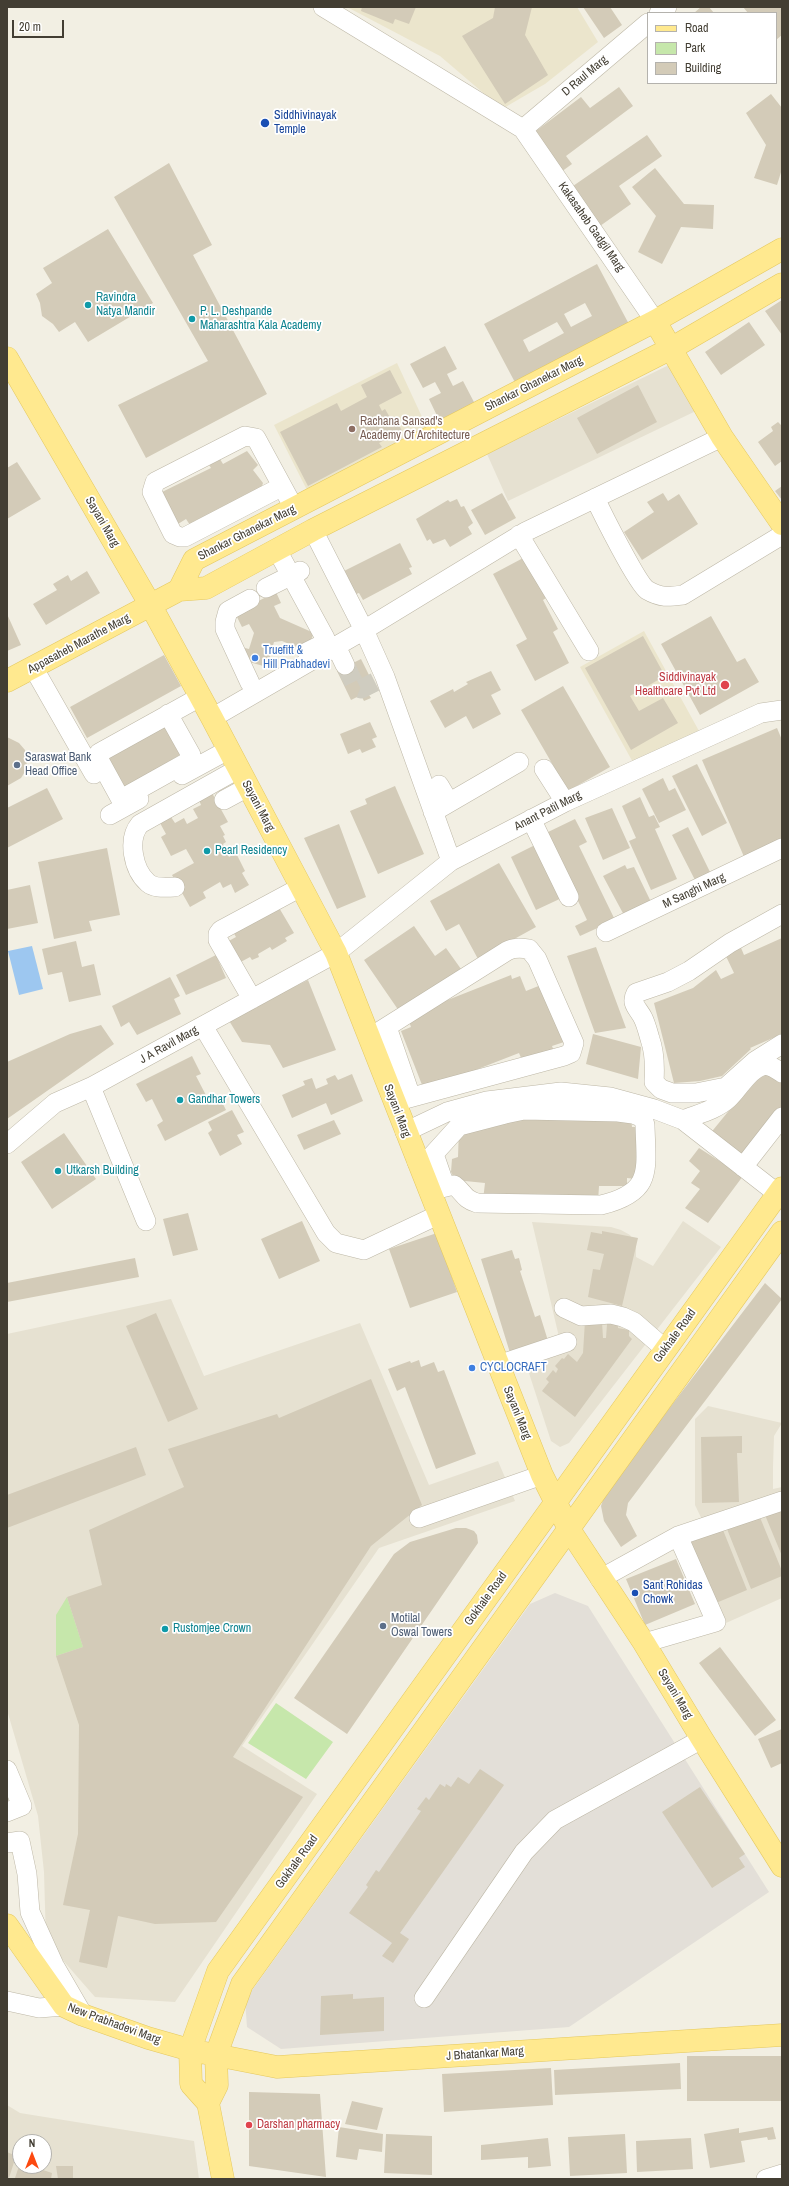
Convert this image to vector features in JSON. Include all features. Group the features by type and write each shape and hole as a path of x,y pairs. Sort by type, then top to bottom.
{"main road":[{"name":"Shankar Ghanekar Marg","path":"179,590 194,560 656,321 782,249"},
{"path":"150,606 179,590 206,588 313,530 672,348 782,284"},
{"name":"Kakasaheb Gadgil Marg","path":"656,321 722,437 782,524"},
{"name":"Sayani Marg","path":"7,358 150,606 206,707 378,1032 403,1100 405,1132 425,1158 437,1188 438,1215 542,1475 569,1529 600,1579 644,1643 782,1866"},
{"name":"Appasaheb Marathe Marg","path":"7,681 150,606"},
{"name":"Gokhale Road","path":"208,2103 191,2084 190,2050 218,1971 780,1191"},
{"path":"223,2179 208,2103 217,2085 216,2055 242,1984 782,1232"},
{"name":"New Prabhadevi Marg","path":"7,1925 73,2010 148,2038 190,2050"},
{"path":"218,1971 242,1984"},
{"name":"J Bhatankar Marg","path":"190,2050 277,2067 782,2035"}],"street":[{"name":"Kakasaheb Gadgil Marg","path":"323,7 523,129 656,321"},
{"name":"D Raul Marg","path":"523,129 647,24"},
{"path":"281,487 185,536 176,536 152,492 153,485 245,436 251,436 256,438 281,487 294,508"},
{"path":"168,714 191,755 191,760 123,798 120,798 97,756 168,714 206,707 336,646 493,561 523,541 595,498 722,437"},
{"path":"595,498 646,589 664,598 683,596 782,536"},
{"path":"214,522 224,544"},
{"path":"313,530 364,630 380,680 441,807"},
{"path":"523,541 589,651"},
{"path":"206,707 322,644 325,638 298,575 282,547"},
{"path":"266,588 298,575"},
{"path":"250,599 228,611 224,622 225,629 250,682"},
{"path":"336,646 345,665"},
{"path":"33,667 94,774"},
{"name":"Anant Patil Marg","path":"336,953 451,861 565,802 761,713 782,710"},
{"path":"110,815 228,750"},
{"path":"441,807 519,762"},
{"path":"544,769 565,802"},
{"path":"224,800 243,778"},
{"path":"175,887 162,888 149,884 141,875 133,847 132,838 134,830 140,824 243,778"},
{"path":"439,785 441,807 451,861"},
{"path":"531,819 569,897"},
{"name":"M Sanghi Marg","path":"606,932 782,848"},
{"path":"252,999 218,940 218,934 221,930 301,887"},
{"path":"782,914 730,943 689,971 668,982 636,993 633,999 633,1004 642,1018 650,1039 655,1060 654,1082 661,1089 672,1093 696,1093 726,1087 755,1061 782,1044"},
{"path":"378,1032 512,948 521,948 529,949 537,960 574,1043 571,1053 564,1056 403,1100"},
{"name":"J A Ravil Marg","path":"7,1144 55,1103 91,1087 336,953"},
{"path":"203,1026 326,1233 336,1243 364,1250 438,1215"},
{"path":"683,1120 711,1110 728,1099 756,1069 763,1065 771,1066 782,1073"},
{"path":"91,1087 146,1221"},
{"path":"405,1132 447,1112 487,1100 561,1092 610,1097 654,1109 683,1120 743,1167 780,1191"},
{"path":"425,1158 459,1126 518,1111 618,1112 633,1114 642,1118 645,1125 646,1175 633,1193 617,1202 601,1205 477,1203 464,1197 459,1188 454,1185 437,1188"},
{"path":"743,1167 782,1117"},
{"path":"564,1308 581,1316 611,1314 624,1316 634,1322 665,1349"},
{"path":"498,1365 567,1342"},
{"path":"419,1518 542,1475"},
{"path":"600,1579 678,1536 782,1501"},
{"path":"644,1643 716,1622 678,1536"},
{"path":"424,1998 524,1852 555,1820 702,1739"},
{"path":"7,1770 22,1806 7,1812"},
{"path":"7,1843 20,1841 27,1874 30,1912 73,2010 39,2008 7,2001"},
{"path":"766,2179 782,2174"}],"shaded area":[{"path":"347,7 577,7 598,42 545,84 502,109 440,56"},
{"name":"Rachana Sansad's Academy Of Architecture","path":"397,363 429,432 308,492 274,425"},
{"path":"671,364 698,410 508,501 487,454"},
{"path":"644,631 699,731 635,766 580,667"},
{"path":"683,1221 721,1247 569,1443 560,1447 551,1441 527,1367 559,1337 532,1222 611,1227 621,1230 630,1235 636,1246 636,1257 653,1266"},
{"name":"Rustomjee Crown","path":"171,1299 204,1376 360,1323 429,1485 498,1461 515,1501 379,1548 242,1746 317,1794 175,2002 95,1997 46,1941 44,1872 38,1816 7,1710 7,1334"},
{"path":"708,1406 782,1423 774,1436 773,1489 782,1487 782,1598 717,1627 673,1546 707,1530 695,1505 695,1419"},
{"path":"555,1593 588,1606 769,1892 569,2027 281,2049 247,2027 245,2000 530,1604"},
{"path":"7,2105 20,2113 194,2141 199,2179 7,2179"}],"green space":[{"path":"67,1597 83,1647 56,1656 56,1615"},
{"path":"276,1703 333,1742 306,1779 248,1743"}],"water":[{"path":"32,946 43,989 19,995 8,951"}],"building":[{"path":"362,7 416,7 409,24 395,19 393,24 361,11"},
{"path":"495,7 532,7 525,35 548,75 505,104 462,36 493,18"},
{"path":"583,7 610,7 622,25 604,38"},
{"path":"701,7 709,7 713,12 695,12"},
{"path":"743,7 781,7 782,35 777,39 777,12 747,12"},
{"path":"619,87 633,106 566,156 572,164 561,172 532,134 581,97 590,108"},
{"path":"771,94 782,108 782,169 777,185 754,178 766,145 746,113"},
{"path":"647,135 662,156 619,186 631,204 600,226 573,186"},
{"path":"169,163 212,245 193,255 267,394 146,458 118,405 208,361 114,197"},
{"path":"655,168 684,204 714,205 713,229 681,227 662,264 638,252 656,216 632,187"},
{"path":"108,229 153,303 88,342 75,322 59,332 53,324 42,316 40,303 36,294 52,283 43,268"},
{"path":"597,264 631,328 518,388 484,324","holes":["585,303 592,316 571,327 564,314","557,322 564,333 529,352 523,340"]},
{"path":"782,300 782,335 765,311"},
{"path":"749,322 765,345 721,375 705,352"},
{"path":"445,346 457,369 447,374 453,386 463,381 475,404 440,422 429,399 441,393 435,382 423,388 410,364"},
{"name":"Rachana Sansad's Academy Of Architecture","path":"390,370 402,393 379,405 382,411 385,409 392,421 396,419 402,431 379,443 382,447 308,486 280,432 337,403 341,411 367,397 361,385"},
{"path":"638,385 657,422 597,454 577,418"},
{"path":"778,422 781,425 782,424 782,461 775,466 758,442 773,431 771,427"},
{"path":"247,451 258,465 253,470 263,483 260,492 190,525 186,519 178,524 162,492 211,468 206,460 217,454 223,464"},
{"path":"17,462 41,499 7,519 7,468"},
{"path":"782,486 782,500 775,491"},
{"path":"502,493 516,518 485,535 471,510"},
{"path":"663,493 668,501 679,494 698,524 642,560 624,532 654,512 647,502"},
{"path":"457,499 461,507 464,506 473,523 468,527 472,534 450,547 445,539 433,544 430,539 427,541 416,519 448,500 450,502"},
{"path":"400,543 412,567 409,568 412,574 363,600 359,593 356,594 344,571"},
{"path":"525,557 546,598 543,600 558,629 553,632 569,663 535,681 516,645 527,639 493,574"},
{"path":"87,571 100,593 46,625 33,604 57,590 53,584 68,575 71,581"},
{"path":"276,592 281,603 274,606 280,618 314,633 306,651 282,641 274,642 267,667 242,660 245,648 249,649 254,633 249,624 242,627 235,613"},
{"path":"7,614 21,645 7,651"},
{"path":"711,616 737,662 745,658 759,682 700,715 661,644"},
{"path":"643,636 665,676 630,696 639,711 663,698 678,723 631,750 585,668"},
{"path":"164,655 181,686 87,738 70,707"},
{"path":"361,659 377,691 369,695 371,698 364,701 361,695 351,700 337,671"},
{"path":"491,671 501,690 491,695 501,714 473,729 466,716 445,728 430,701 453,689 454,692 468,684 466,682"},
{"path":"563,686 610,767 568,791 521,710"},
{"path":"164,721 183,753 122,789 106,756"},
{"path":"370,722 377,737 372,739 376,747 362,753 360,749 348,754 340,734"},
{"path":"777,728 782,740 782,843 745,859 702,760"},
{"name":"Saraswat Bank Head Office","path":"7,737 19,743 25,750 27,760 26,770 21,778 7,786"},
{"path":"697,764 727,823 702,836 672,776"},
{"path":"663,778 669,791 675,788 686,810 659,823 642,789"},
{"path":"395,786 424,854 378,874 350,811 367,804 365,799"},
{"path":"47,788 63,819 7,848 7,808"},
{"name":"Pearl Residency","path":"212,793 228,822 220,826 225,835 223,836 226,842 223,844 229,857 236,853 245,871 242,873 249,885 235,893 231,884 223,888 220,882 203,892 206,898 190,907 172,875 194,863 186,849 171,856 161,837 166,834 160,823 171,817 175,823 184,818 187,824 198,818 193,809 201,805 199,800"},
{"path":"640,797 649,817 654,815 660,827 655,829 677,879 651,890 629,841 636,838 622,806"},
{"path":"612,808 630,848 603,860 585,818"},
{"path":"575,819 587,842 579,846 615,920 580,936 575,926 587,920 546,833"},
{"path":"339,824 366,897 337,909 304,838"},
{"path":"688,827 710,872 695,880 672,835"},
{"path":"541,842 566,896 536,910 511,857"},
{"path":"107,848 120,915 89,921 92,931 54,939 38,862"},
{"path":"499,863 536,927 478,959 459,924 446,931 430,901"},
{"path":"625,865 627,869 634,867 652,904 625,917 603,876"},
{"path":"30,885 38,923 7,929 7,890"},
{"path":"278,906 294,933 285,938 287,941 272,950 270,947 258,954 259,957 252,960 250,957 237,964 225,943 236,937 233,932"},
{"path":"414,926 435,956 446,948 461,969 399,1011 364,960"},
{"path":"782,938 782,1034 750,1048 751,1049 722,1076 700,1081 674,1083 654,1003 693,988 716,970 721,979 734,973 723,950 739,943 744,955"},
{"path":"76,941 82,967 94,964 101,995 69,1002 62,972 48,975 42,949"},
{"path":"596,947 626,1028 595,1033 567,956"},
{"path":"216,955 226,978 186,995 176,975"},
{"path":"511,975 512,979 520,976 526,991 541,985 564,1042 552,1046 555,1054 522,1060 519,1053 424,1090 401,1031 411,1027 407,1016"},
{"path":"170,977 180,996 174,999 181,1014 137,1035 129,1022 121,1027 112,1006"},
{"path":"308,980 336,1050 283,1068 270,1045 242,1042 228,1019"},
{"path":"101,1025 114,1044 7,1119 7,1062 70,1034"},
{"path":"593,1034 641,1047 638,1079 586,1064"},
{"name":"Gandhar Towers","path":"192,1056 201,1074 196,1076 209,1101 219,1096 226,1110 165,1141 157,1125 163,1121 152,1099 146,1102 136,1084"},
{"path":"763,1069 782,1081 782,1111 743,1163 709,1135"},
{"path":"352,1074 363,1101 331,1115 326,1103 292,1118 282,1095 305,1085 303,1081 312,1078 316,1089 328,1084 326,1079 335,1075 338,1080"},
{"path":"232,1110 244,1132 237,1135 242,1144 220,1156 208,1133 212,1130 208,1122"},
{"path":"550,1113 631,1118 632,1127 642,1127 636,1179 627,1178 627,1186 599,1186 598,1202 483,1200 485,1183 455,1180 451,1172 452,1159 458,1157 459,1128"},
{"path":"334,1120 341,1134 304,1150 297,1135"},
{"name":"Utkarsh Building","path":"64,1133 96,1179 52,1209 21,1162"},
{"path":"699,1148 743,1176 708,1223 685,1208 700,1189 691,1183 700,1171 689,1161"},
{"path":"188,1213 198,1250 173,1256 163,1219"},
{"path":"302,1221 320,1261 279,1279 261,1239"},
{"path":"602,1231 638,1238 622,1306 588,1297 593,1269 600,1270 604,1254 587,1250 591,1232 602,1234"},
{"path":"437,1233 457,1292 410,1308 389,1249"},
{"path":"512,1250 515,1259 519,1258 522,1270 520,1271 535,1317 540,1315 549,1344 511,1356 481,1259"},
{"path":"135,1258 139,1277 7,1302 7,1283"},
{"path":"765,1283 782,1299 628,1503 626,1515 637,1536 621,1547 604,1521 601,1506 606,1491"},
{"path":"156,1313 198,1409 168,1422 126,1326"},
{"path":"585,1321 602,1322 603,1338 606,1338 607,1324 610,1324 610,1321 618,1322 618,1328 629,1330 629,1336 632,1339 575,1417 542,1391 549,1382 546,1379 553,1370 556,1373 558,1369 555,1366 562,1358 564,1359 568,1354 577,1362 583,1353"},
{"path":"419,1360 421,1367 434,1362 438,1372 444,1370 476,1454 436,1469 405,1387 397,1391 388,1369 410,1361 411,1363"},
{"name":"Rustomjee Crown","path":"371,1379 422,1505 371,1546 233,1757 303,1797 216,1922 155,1924 118,1916 107,1968 79,1962 90,1910 63,1905 78,1834 79,1725 56,1656 83,1647 67,1597 102,1585 89,1530 184,1487 168,1449 277,1414 279,1418"},
{"path":"742,1436 742,1453 737,1453 739,1502 702,1503 701,1437"},
{"path":"136,1447 146,1475 7,1528 7,1495"},
{"path":"782,1508 782,1556 765,1515"},
{"path":"759,1515 782,1571 782,1576 751,1589 727,1529"},
{"name":"Motilal Oswal Towers","path":"456,1528 466,1528 474,1531 477,1535 478,1543 347,1734 294,1698 394,1554 410,1542"},
{"path":"723,1530 747,1590 716,1603 691,1542"},
{"path":"676,1559 695,1604 645,1625 626,1579"},
{"path":"720,1647 776,1720 755,1736 699,1663"},
{"path":"782,1729 782,1763 771,1768 758,1739"},
{"path":"480,1769 504,1785 400,1933 409,1939 393,1963 382,1956 392,1943 349,1913 368,1887 366,1885 376,1870 379,1872 421,1811 417,1809 426,1797 429,1800 440,1784 445,1787 446,1784 451,1787 458,1777 469,1784"},
{"path":"700,1787 745,1854 739,1858 745,1867 712,1888 662,1812"},
{"path":"353,1994 353,1999 384,1997 384,2031 320,2035 321,1996"},
{"path":"687,2056 782,2056 782,2101 687,2101"},
{"path":"680,2063 681,2089 555,2095 554,2070"},
{"path":"551,2068 553,2105 444,2112 442,2074"},
{"path":"249,2092 320,2094 326,2177 249,2166"},
{"path":"352,2101 383,2108 377,2130 345,2124"},
{"path":"339,2127 383,2134 382,2152 359,2149 357,2160 336,2157"},
{"path":"773,2127 776,2139 768,2140 767,2137 741,2141 745,2162 710,2168 704,2134 739,2128 739,2133"},
{"path":"386,2134 432,2136 432,2175 384,2173"},
{"path":"625,2134 627,2173 570,2176 568,2137"},
{"path":"548,2138 551,2166 528,2168 528,2157 481,2160 481,2145"},
{"path":"691,2138 693,2169 637,2172 636,2141"},
{"path":"7,2152 12,2154 12,2169 9,2178 7,2177"},
{"path":"56,2166 73,2166 73,2179 58,2179"},
{"path":"16,2174 52,2174 51,2179 15,2178"}],"tunnel":[{"path":"345,665 356,687 361,689 375,682"}],"place":[{"name":"Siddhivinayak Temple","path":"265,123"},
{"name":"Ravindra Natya Mandir","path":"88,305"},
{"name":"P. L. Deshpande Maharashtra Kala Academy","path":"192,319"},
{"name":"Rachana Sansad's Academy Of Architecture","path":"352,429"},
{"name":"Truefitt & Hill Prabhadevi","path":"255,658"},
{"name":"Siddivinayak Healthcare Pvt Ltd","path":"725,685"},
{"name":"Saraswat Bank Head Office","path":"17,765"},
{"name":"Pearl Residency","path":"207,851"},
{"name":"Gandhar Towers","path":"180,1100"},
{"name":"Utkarsh Building","path":"58,1171"},
{"name":"CYCLOCRAFT","path":"472,1368"},
{"name":"Sant Rohidas Chowk","path":"635,1593"},
{"name":"Motilal Oswal Towers","path":"383,1626"},
{"name":"Rustomjee Crown","path":"165,1629"},
{"name":"Darshan pharmacy","path":"249,2125"}]}
